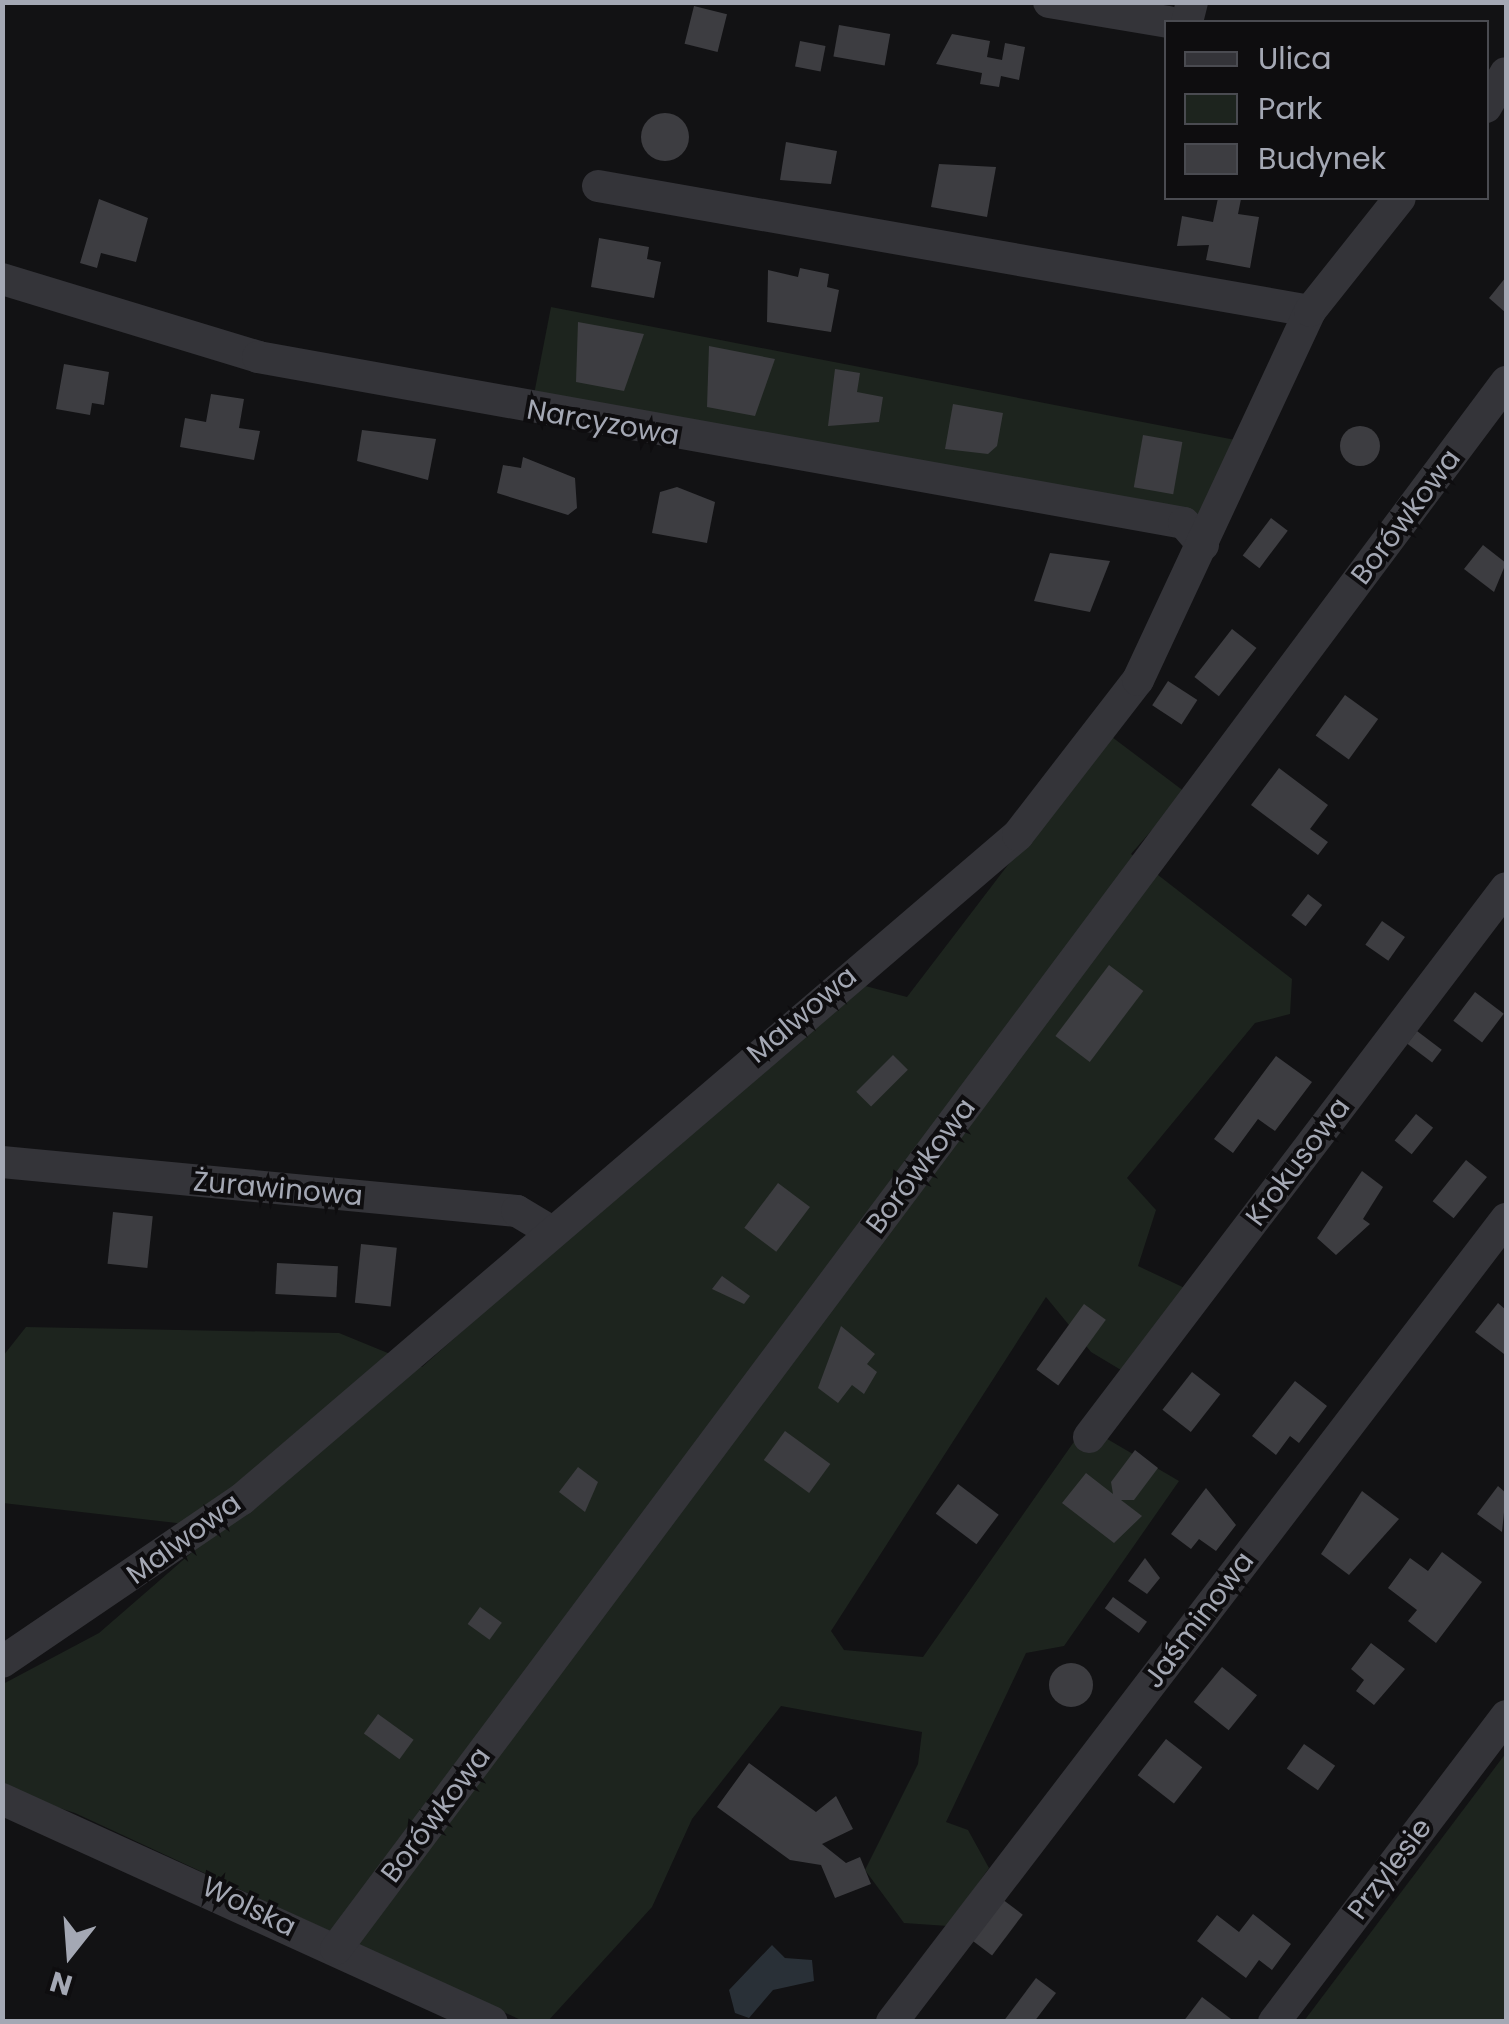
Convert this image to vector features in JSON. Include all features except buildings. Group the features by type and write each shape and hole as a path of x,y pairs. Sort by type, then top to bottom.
{"street":[{"path":"1049,2 1164,21"},
{"path":"1489,102 1506,73"},
{"path":"598,186 1310,312"},
{"name":"Malwowa","path":"2,1662 242,1500 549,1230 1018,834 1138,680 1310,312 1398,200"},
{"name":"Narcyzowa","path":"2,279 258,357 1184,523 1202,545"},
{"name":"Borówkowa","path":"336,1949 1506,382"},
{"name":"Krokusowa","path":"1089,1437 1506,888"},
{"name":"Żurawinowa","path":"2,1162 517,1211 549,1230"},
{"name":"Jaśminowa","path":"892,2022 1506,1220"},
{"name":"Przylesie","path":"1274,2022 1506,1716"},
{"name":"Wolska","path":"2,1799 336,1949 480,2019"}],"green space":[{"path":"551,307 1234,440 1216,531 533,398"},
{"path":"1108,734 1185,792 1131,854 1292,979 1290,1014 1255,1023 1127,1178 1156,1210 1138,1266 1191,1291 1136,1379 1091,1352 1046,1297 831,1631 844,1650 923,1657 1085,1426 1179,1481 1064,1646 1026,1653 946,1822 968,1830 989,1868 948,1926 904,1923 865,1870 918,1764 922,1732 781,1706 692,1819 652,1907 548,2021 523,2021 75,1813 3,1790 3,1684 99,1633 220,1528 3,1503 3,1356 26,1327 339,1333 422,1367 854,983 907,997"},
{"path":"1506,1753 1506,2021 1304,2021"}],"shaded area":[{"path":"772,1945 785,1958 812,1960 814,1981 773,1990 749,2018 735,2013 729,1990"}]}
